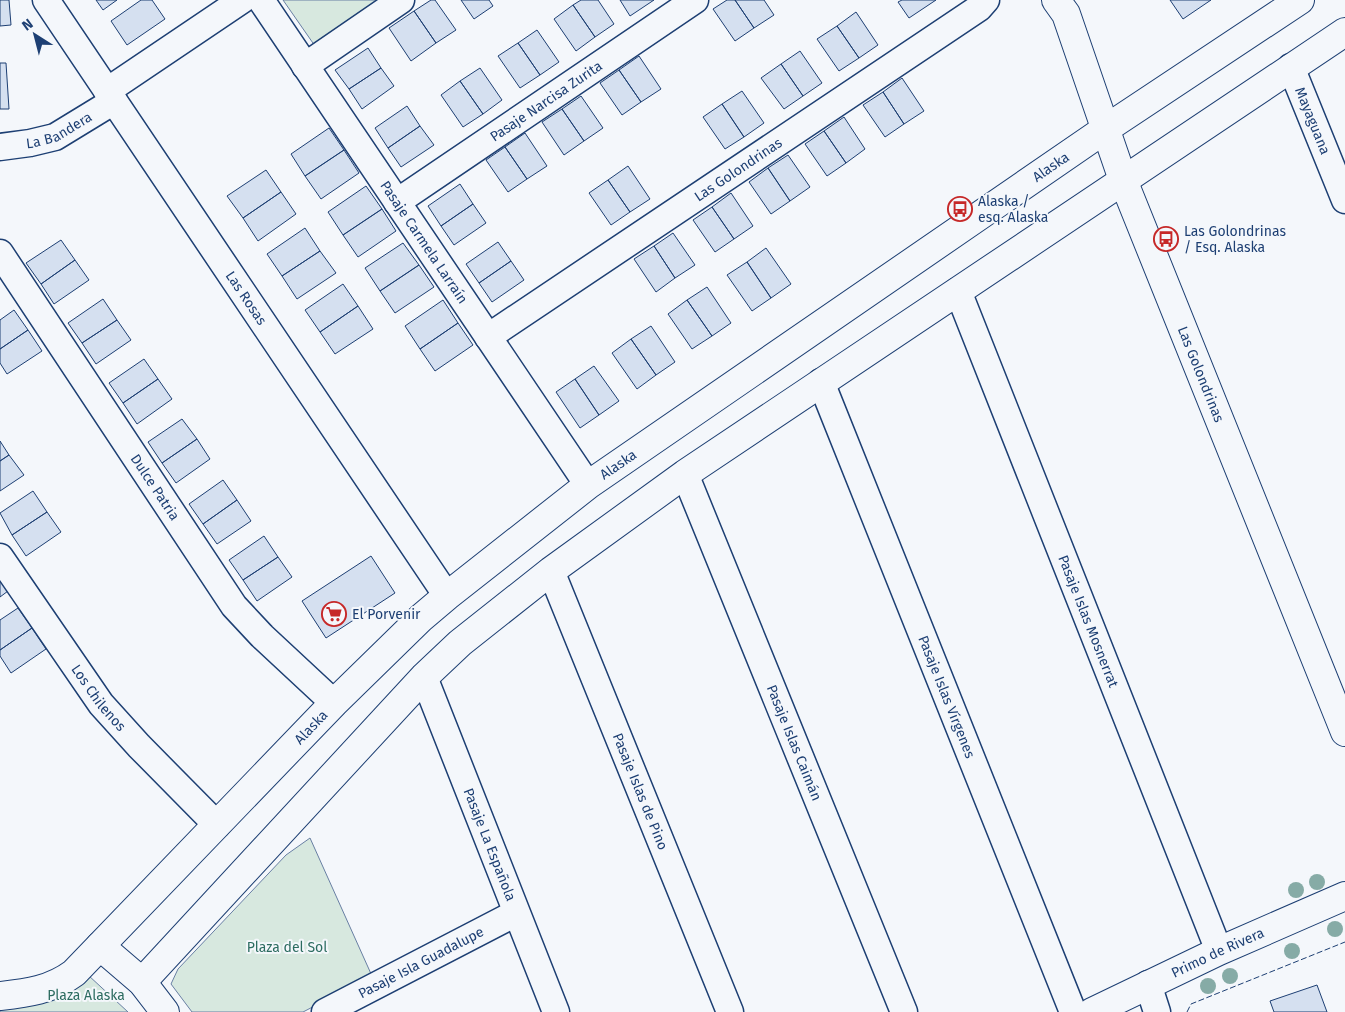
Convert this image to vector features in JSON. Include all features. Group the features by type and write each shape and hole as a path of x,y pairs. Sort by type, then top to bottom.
{"street":[{"name":"Las Rosas","path":"46,0 447,596"},
{"name":"La Bandera","path":"0,146 30,143 55,137 242,0"},
{"name":"Pasaje Carmela Larraín","path":"261,0 588,485"},
{"path":"305,66 401,0"},
{"name":"Pasaje Narcisa Zurita","path":"397,202 695,0"},
{"name":"Las Golondrinas","path":"488,337 979,8 986,0"},
{"name":"Alaska","path":"0,996 26,993 53,986 74,973 334,703 421,618 588,485 1104,130 1300,0"},
{"name":"Las Golondrinas","path":"1062,5 1122,180 1345,732"},
{"path":"142,982 424,677 460,644 550,571 685,474 1345,32"},
{"name":"Mayaguana","path":"1292,68 1345,200"},
{"name":"Dulce Patria","path":"0,253 234,606 262,636 334,703"},
{"name":"Pasaje Islas Mosnerrat","path":"958,291 1219,951"},
{"name":"Pasaje Islas Vírgenes","path":"821,382 1073,1012"},
{"name":"Pasaje Islas Caimán","path":"685,474 904,1012"},
{"name":"Los Chilenos","path":"0,557 101,704 139,746 217,825"},
{"name":"Pasaje Islas de Pino","path":"550,571 730,1012"},
{"name":"Pasaje La Española","path":"424,677 556,1012"},
{"name":"Primo de Rivera","path":"1092,1012 1219,951 1345,896"},
{"name":"Pasaje Isla Guadalupe","path":"325,1012 516,913"},
{"path":"100,946 142,982 165,1012"},
{"path":"1148,984 1157,1012"}],"green space":[{"path":"283,0 384,0 315,46"},
{"name":"Plaza del Sol","path":"310,838 372,976 303,1012 192,1012 171,984 178,969 286,855"},
{"name":"Plaza Alaska","path":"88,975 128,1012 0,1012 0,1007"}],"building":[{"path":"0,0 9,0 11,25 0,26"},
{"path":"96,0 117,0 103,10"},
{"path":"141,0 152,0 165,19 127,45 111,21"},
{"path":"431,0 435,0 456,30 436,43 414,11"},
{"path":"461,0 489,0 493,6 474,19"},
{"path":"581,0 598,0 614,24 595,37 573,5"},
{"path":"620,0 654,0 630,16"},
{"path":"727,0 735,0 754,28 735,41 713,9"},
{"path":"735,0 764,0 774,15 754,28"},
{"path":"902,0 936,0 909,18 898,2"},
{"path":"1170,0 1211,0 1183,19"},
{"path":"573,5 595,37 576,51 554,19"},
{"path":"414,11 436,43 411,61 389,28"},
{"path":"856,12 878,45 859,58 837,26"},
{"path":"837,26 859,58 839,71 817,39"},
{"path":"537,30 559,62 540,75 518,43"},
{"path":"518,43 540,75 520,88 498,56"},
{"path":"368,48 381,68 349,89 335,70"},
{"path":"800,51 822,83 803,96 781,64"},
{"path":"639,56 661,89 641,102 619,70"},
{"path":"0,63 6,63 9,109 0,109"},
{"path":"781,64 803,96 784,109 761,78"},
{"path":"381,68 394,86 362,109 349,89"},
{"path":"480,68 502,100 483,114 460,81"},
{"path":"619,70 641,102 622,115 600,83"},
{"path":"902,78 924,111 904,124 883,92"},
{"path":"460,81 483,114 463,127 441,95"},
{"path":"742,91 764,123 744,137 722,104"},
{"path":"883,92 904,124 885,137 863,105"},
{"path":"581,96 603,128 584,141 562,109"},
{"path":"722,104 744,137 725,149 703,117"},
{"path":"407,106 420,126 388,148 375,128"},
{"path":"562,109 584,141 564,155 542,122"},
{"path":"844,117 865,149 846,163 824,131"},
{"path":"420,126 434,145 401,167 388,148"},
{"path":"329,128 344,150 305,176 291,154"},
{"path":"824,131 846,163 827,176 805,144"},
{"path":"525,133 547,166 527,179 505,147"},
{"path":"505,147 527,179 508,192 486,160"},
{"path":"344,150 359,173 321,199 305,176"},
{"path":"788,155 810,187 790,201 768,168"},
{"path":"628,166 650,199 630,212 608,180"},
{"path":"768,168 790,201 771,214 749,182"},
{"path":"266,170 281,192 243,218 227,196"},
{"path":"608,180 630,212 611,225 589,193"},
{"path":"460,184 473,204 441,226 428,206"},
{"path":"366,186 382,209 343,235 328,212"},
{"path":"281,192 296,214 258,241 243,218"},
{"path":"731,193 753,226 734,239 712,207"},
{"path":"473,204 486,223 454,245 441,226"},
{"path":"712,207 734,239 715,252 693,220"},
{"path":"382,209 396,231 358,257 343,235"},
{"path":"305,228 320,251 282,276 267,254"},
{"path":"673,233 695,265 675,278 654,246"},
{"path":"61,240 75,260 41,284 26,263"},
{"path":"498,242 511,261 479,283 466,264"},
{"path":"403,243 419,265 380,291 365,268"},
{"path":"654,246 675,278 656,292 634,259"},
{"path":"766,248 791,284 771,298 747,262"},
{"path":"320,251 336,273 297,299 282,276"},
{"path":"75,260 89,280 54,304 41,284"},
{"path":"511,261 524,280 492,302 479,283"},
{"path":"747,262 771,298 752,311 727,275"},
{"path":"419,265 434,287 395,313 380,291"},
{"path":"343,284 358,306 320,332 305,310"},
{"path":"707,287 731,323 712,336 687,300"},
{"path":"103,299 117,320 82,343 68,323"},
{"path":"443,300 458,323 420,349 405,326"},
{"path":"687,300 712,336 692,349 668,314"},
{"path":"358,306 373,329 335,354 320,332"},
{"path":"14,310 28,330 0,349 0,320"},
{"path":"117,320 131,340 96,364 82,343"},
{"path":"458,323 473,345 435,371 420,349"},
{"path":"651,326 675,362 656,375 631,339"},
{"path":"28,330 42,351 7,374 0,363 0,349"},
{"path":"631,339 656,375 637,389 612,353"},
{"path":"144,359 158,379 123,403 109,383"},
{"path":"594,366 619,401 599,415 575,379"},
{"path":"158,379 172,399 137,424 123,403"},
{"path":"575,379 599,415 580,428 556,392"},
{"path":"182,419 197,439 162,463 148,442"},
{"path":"197,439 210,459 176,483 162,463"},
{"path":"0,441 9,455 0,461"},
{"path":"9,455 24,475 0,491 0,461"},
{"path":"223,480 237,500 203,524 189,504"},
{"path":"33,491 47,512 12,535 0,513"},
{"path":"237,500 251,521 217,544 203,524"},
{"path":"47,512 61,532 26,556 12,535"},
{"path":"264,536 278,557 243,580 229,560"},
{"path":"371,556 395,593 326,638 302,601"},
{"path":"278,557 292,577 257,601 243,580"},
{"path":"0,580 8,591 0,597"},
{"path":"18,608 32,628 0,650 0,620"},
{"path":"32,628 46,649 11,673 0,656 0,650"},
{"path":"1317,985 1327,1012 1274,1012 1270,1001"}],"fence":[{"path":"1187,1012 1191,1004 1345,942"}],"place":[{"name":"Alaska / esq. Alaska","path":"960,209"},
{"name":"Las Golondrinas / Esq. Alaska","path":"1166,239"},
{"name":"El Porvenir","path":"334,614"}]}
